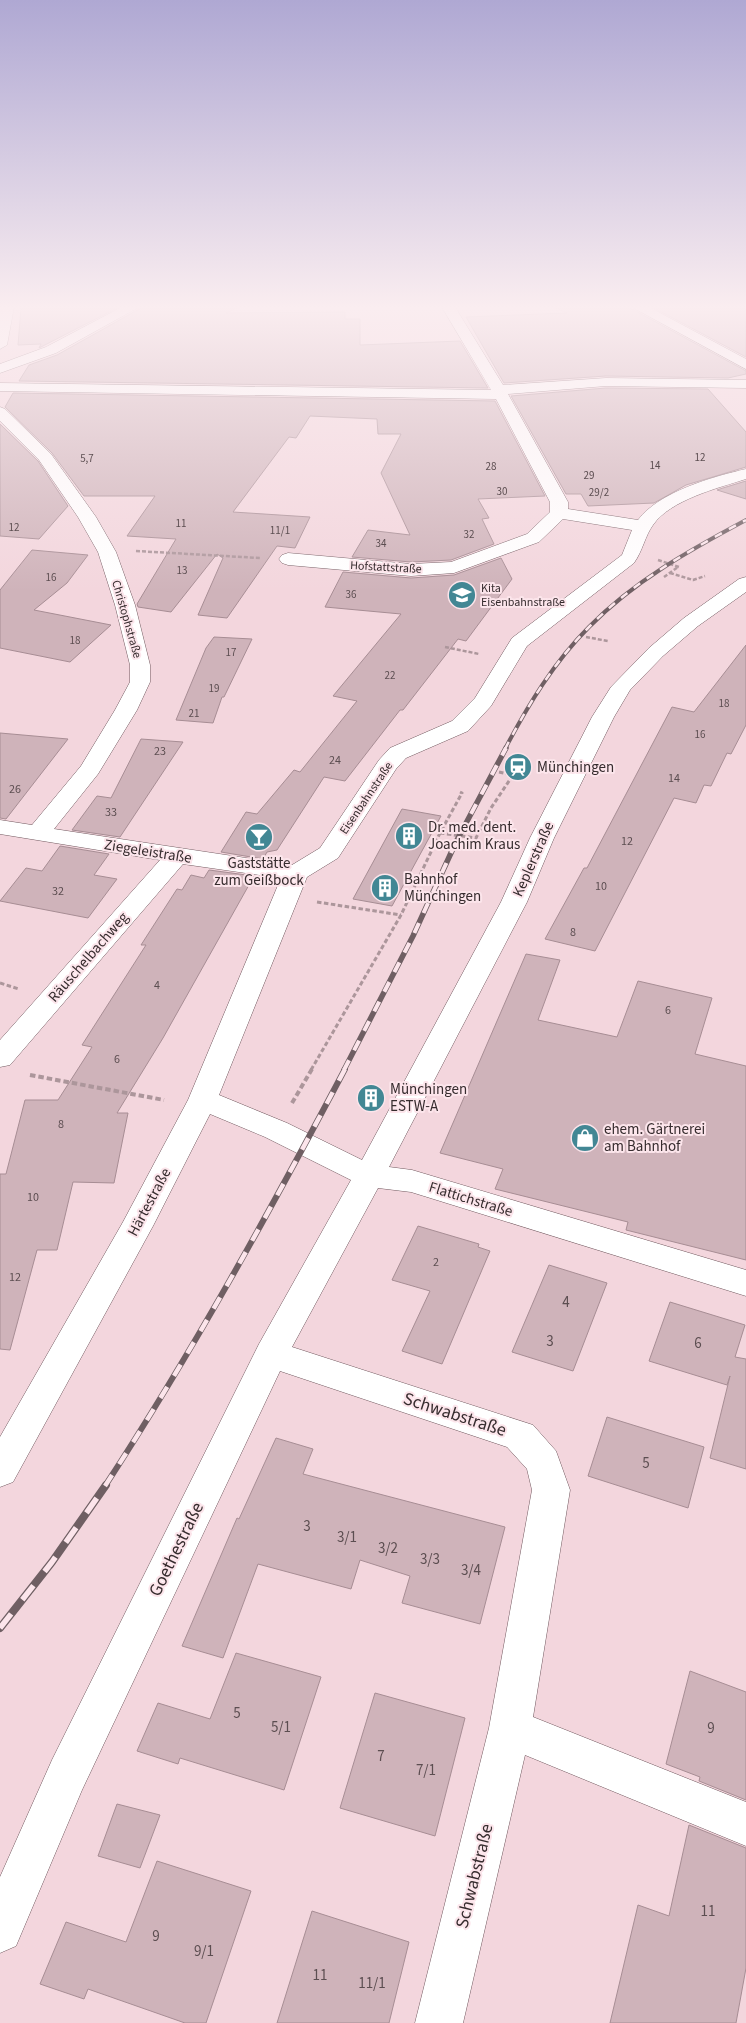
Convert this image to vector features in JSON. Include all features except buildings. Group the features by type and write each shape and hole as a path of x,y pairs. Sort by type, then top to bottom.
{"street":[{"path":"504,401 559,502 559,513 642,526"},
{"name":"Christophstraße","path":"0,412 45,457 80,506 107,552 125,605 140,665 140,682 126,710 90,768 38,833"},
{"name":"Eisenbahnstraße","path":"296,873 329,853 387,765 398,753 460,726 483,701 519,642 628,558 636,548 642,526 664,505 703,488 746,474"},
{"name":"Hofstattstraße","path":"288,559 411,570 454,567 533,538 559,513"},
{"name":"Keplerstraße","path":"369,1176 514,902 542,838 603,716 621,687 656,652 684,628 746,583"},
{"name":"Ziegeleistraße","path":"0,827 296,873"},
{"name":"Räuschelbachweg","path":"0,1058 177,856"},
{"path":"281,910 296,873"},
{"name":"Härtestraße","path":"0,1471 137,1226 201,1103 281,910"},
{"name":"Flattichstraße","path":"201,1103 276,1130 369,1176 412,1181 746,1283"},
{"name":"Goethestraße","path":"0,1930 67,1775 271,1354 369,1176"},
{"name":"Schwabstraße","path":"271,1354 520,1436 543,1462 551,1490 510,1728 439,2023"},
{"path":"510,1728 746,1824"}],"path":[{"path":"107,552 129,550 288,559"},
{"path":"664,577 679,567 665,562"},
{"path":"670,573 693,580 702,576"},
{"path":"660,576 668,578"},
{"path":"586,637 608,641"},
{"path":"499,772 526,778"},
{"path":"440,833 476,838 491,808 513,775"},
{"path":"276,1130 401,915 440,833 462,793 460,792"},
{"path":"281,910 401,915"},
{"path":"26,1074 201,1103"}],"railway":[{"path":"505,749 532,700 553,669 576,640 606,610 663,568 746,520"},
{"path":"344,1070 413,936 456,842 506,748"},
{"path":"105,1486 169,1384 230,1280 345,1069"},
{"path":"0,1628 52,1562 106,1485"}],"place":[{"name":"Kita Eisenbahnstraße","path":"462,595"},
{"name":"Münchingen","path":"518,767"},
{"name":"Dr. med. dent. Joachim Kraus","path":"409,836"},
{"name":"Gaststätte zum Geißbock","path":"259,837"},
{"name":"Bahnhof Münchingen","path":"385,888"},
{"name":"Münchingen ESTW-A","path":"371,1098"},
{"name":"ehem. Gärtnerei am Bahnhof","path":"585,1138"}]}
